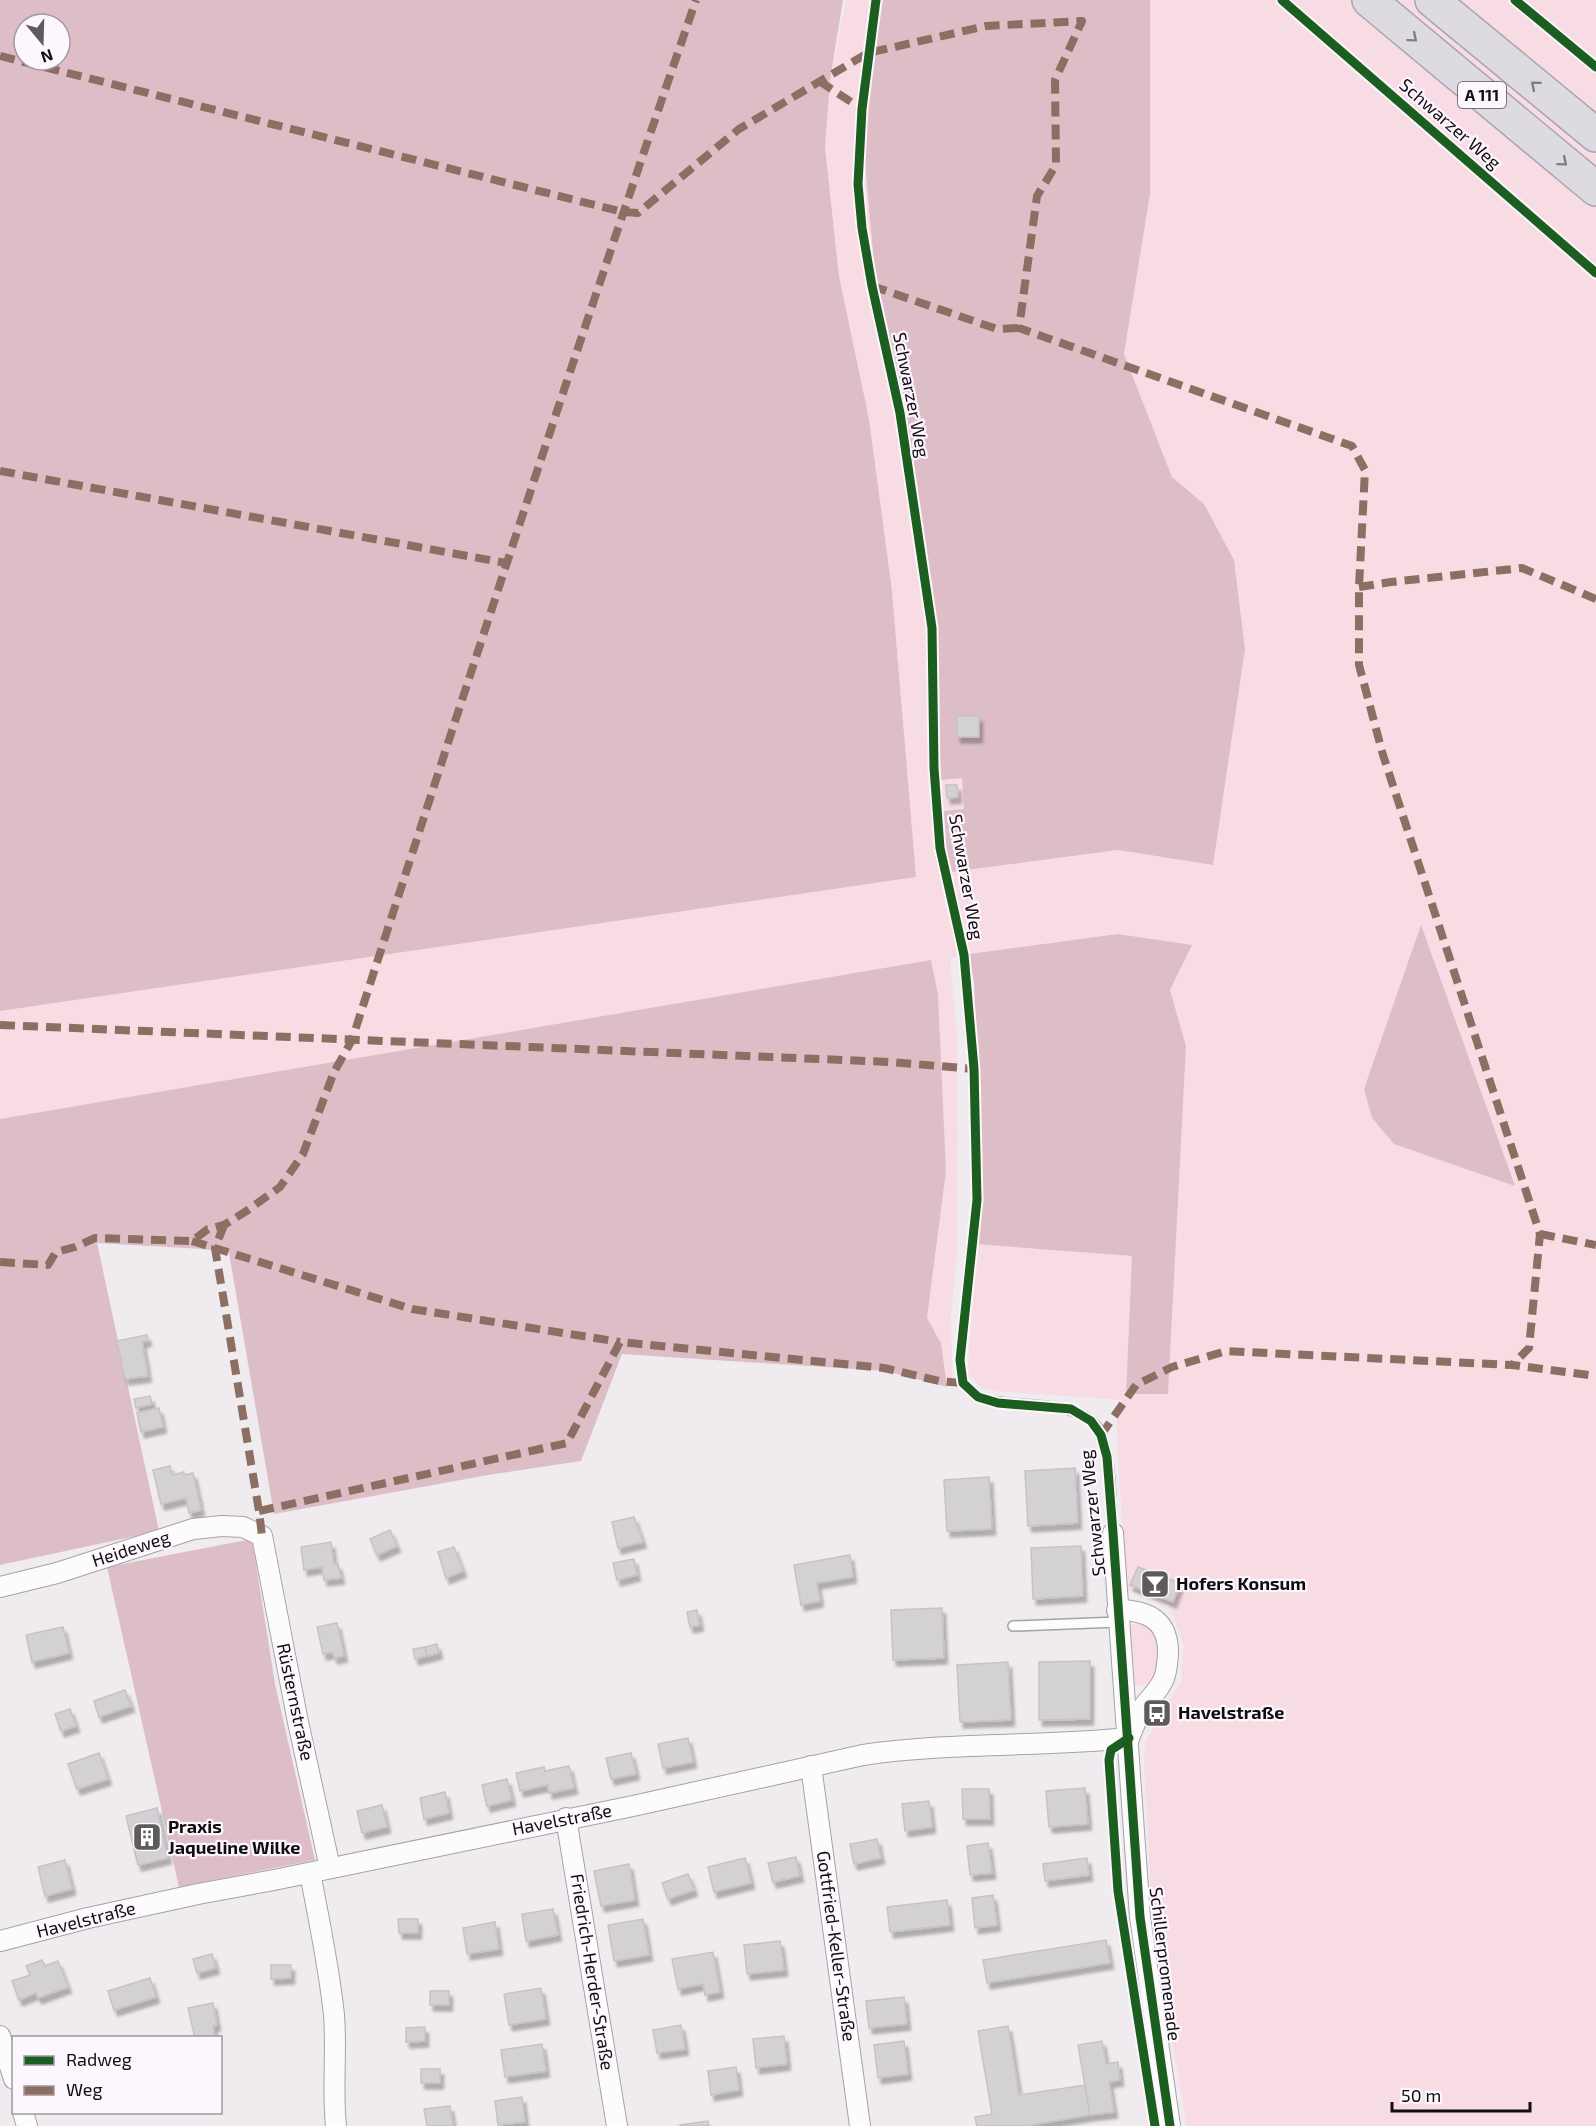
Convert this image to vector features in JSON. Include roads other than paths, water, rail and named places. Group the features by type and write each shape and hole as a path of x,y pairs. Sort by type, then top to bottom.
{"highway":[{"name":"A 111","path":"1369,0 1596,189"},
{"name":"A 111","path":"1432,0 1596,135"}],"street":[{"name":"Heideweg","path":"0,1587 57,1573 193,1529 222,1526 243,1527 262,1536"},
{"name":"Schwarzer Weg","path":"1113,1533 1116,1589"},
{"name":"Rüsternstraße","path":"262,1536 298,1722 330,1868"},
{"name":"Schillerpromenade","path":"1116,1589 1129,1738 1140,1917 1170,2126"},
{"name":"Schillerpromenade","path":"1118,1616 1131,1610 1158,1621 1165,1630 1168,1650 1165,1677 1159,1689 1142,1710 1129,1738"},
{"name":"Havelstraße","path":"0,1941 88,1918 633,1806 811,1766 893,1751 1129,1738"},
{"name":"Gottfried-Keller-Straße","path":"811,1766 860,2126"},
{"name":"Friedrich-Herder-Straße","path":"566,1818 617,2126"},
{"path":"310,1873 328,1968 334,2016 333,2100 336,2126"},
{"path":"0,2036 12,2073"}],"lane":[{"name":"Schwarzer Weg","path":"876,0 862,109 858,184 862,228 872,286 900,413 932,628 934,768 940,848 964,955 974,1069 977,1200 960,1360 963,1383 978,1397 998,1403 1071,1409 1091,1421 1101,1435 1107,1457 1113,1533"},
{"name":"Schwarzer Weg","path":"1282,0 1596,273"},
{"path":"1515,0 1596,67"},
{"path":"1013,1626 1118,1616"}],"place":[{"name":"Hofers Konsum","path":"1155,1584"},
{"name":"Havelstraße","path":"1157,1713"},
{"name":"Praxis Jaqueline Wilke","path":"147,1837"}]}
